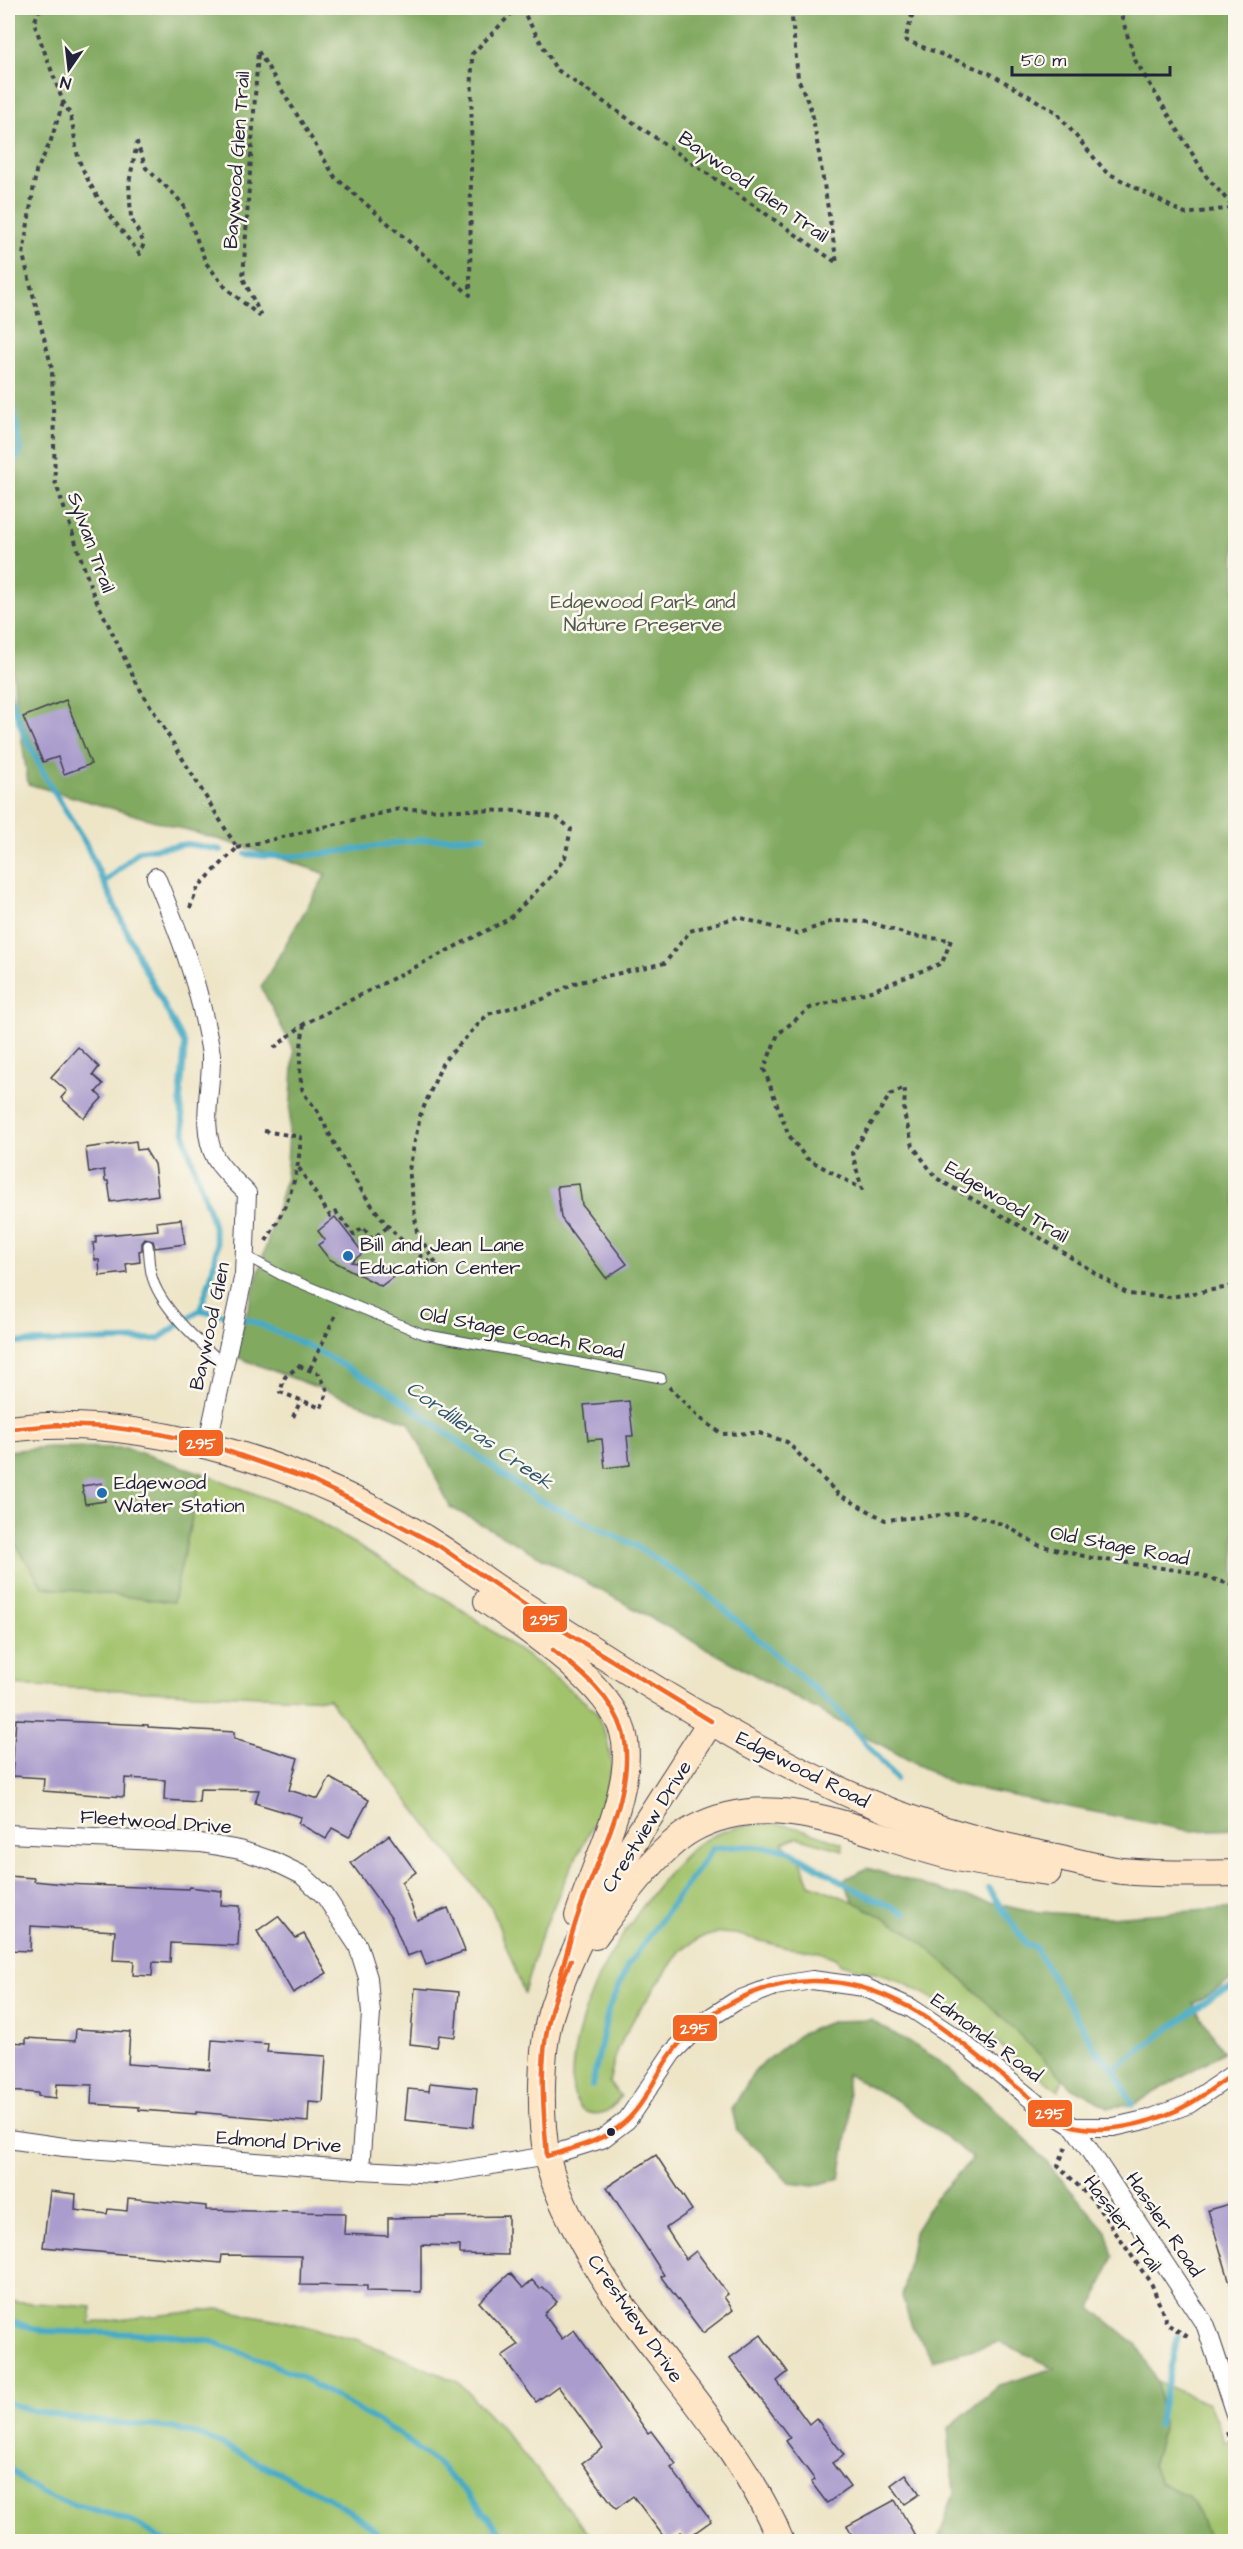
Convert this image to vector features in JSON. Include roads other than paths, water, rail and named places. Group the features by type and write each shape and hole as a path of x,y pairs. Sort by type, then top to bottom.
{"main road":[{"name":"Edgewood Road","path":"8,1429 58,1426 114,1427 159,1434 265,1464 323,1486 376,1511 437,1545 501,1591 711,1721 814,1778 870,1804 931,1827 999,1847 1121,1870 1236,1873"},
{"path":"323,1486 544,1642 585,1679 616,1715 623,1732 626,1750 622,1788 576,1923 552,2009"},
{"name":"Crestview Drive","path":"711,1721 591,1916 552,2009 543,2078 547,2156 567,2212 615,2296 728,2444 774,2523 781,2541"},
{"path":"552,2009 587,1947 671,1845 692,1829 734,1813 759,1809 784,1811 909,1843 948,1856 1024,1869 1067,1873 1121,1870"}],"street":[{"name":"Baywood Glen","path":"156,876 178,930 200,996 211,1055 207,1120 211,1146 217,1160 231,1178 247,1192 248,1263 207,1446"},
{"name":"Fleetwood Drive","path":"8,1834 201,1843 240,1850 273,1861 302,1875 325,1896 358,1946 368,1978 371,2014 360,2170"},
{"name":"Edmonds Road","path":"547,2156 602,2139 627,2120 672,2053 702,2023 736,2001 775,1986 812,1980 864,1987 911,2008 958,2038 1036,2103 1074,2127"},
{"path":"1074,2127 1114,2127 1149,2120 1189,2104 1236,2072"},
{"name":"Hassler Road","path":"1074,2127 1206,2326 1236,2417"},
{"name":"Edmond Drive","path":"8,2139 64,2147 437,2174 547,2156"}],"lane":[{"path":"148,1245 151,1275 166,1304 202,1345 225,1358"},
{"name":"Old Stage Coach Road","path":"248,1263 423,1334 661,1378"}],"waterway":[{"path":"8,109 8,133"},
{"path":"8,382 21,450 8,474"},
{"path":"8,688 23,732 48,782 85,842 140,960 185,1045 180,1099 186,1142 212,1220 217,1245 212,1274 200,1310"},
{"path":"246,854 308,855 420,840 484,836"},
{"path":"104,883 139,851 188,844 221,850"},
{"name":"Cordilleras Creek","path":"8,1343 158,1339 200,1310 250,1320 308,1346 389,1391 535,1498 636,1546 700,1588 835,1707 896,1779"},
{"path":"592,2086 608,2011 628,1965 713,1848 744,1846 786,1849 862,1893 905,1913"},
{"name":"Cordilleras Creek","path":"988,1888 1026,1944 1034,1946 1098,2053 1114,2069 1132,2104"},
{"name":"Cordilleras Creek","path":"1114,2069 1215,1995 1236,1986"},
{"path":"8,2321 43,2331 168,2335 210,2341 301,2377 399,2434 440,2466 477,2504 507,2542"},
{"path":"1158,2425 1178,2336"},
{"path":"8,2403 34,2411 85,2420 172,2428 202,2435 331,2499 367,2523 386,2542"},
{"path":"8,2466 21,2479 48,2496 125,2519 166,2542"},
{"path":"8,2533 10,2542"}],"place":[{"name":"Bill and Jean Lane Education Center","path":"348,1256"},
{"name":"Edgewood Water Station","path":"102,1493"}],"park label":[{"name":"Edgewood Park and Nature Preserve","path":"643,612"}]}
